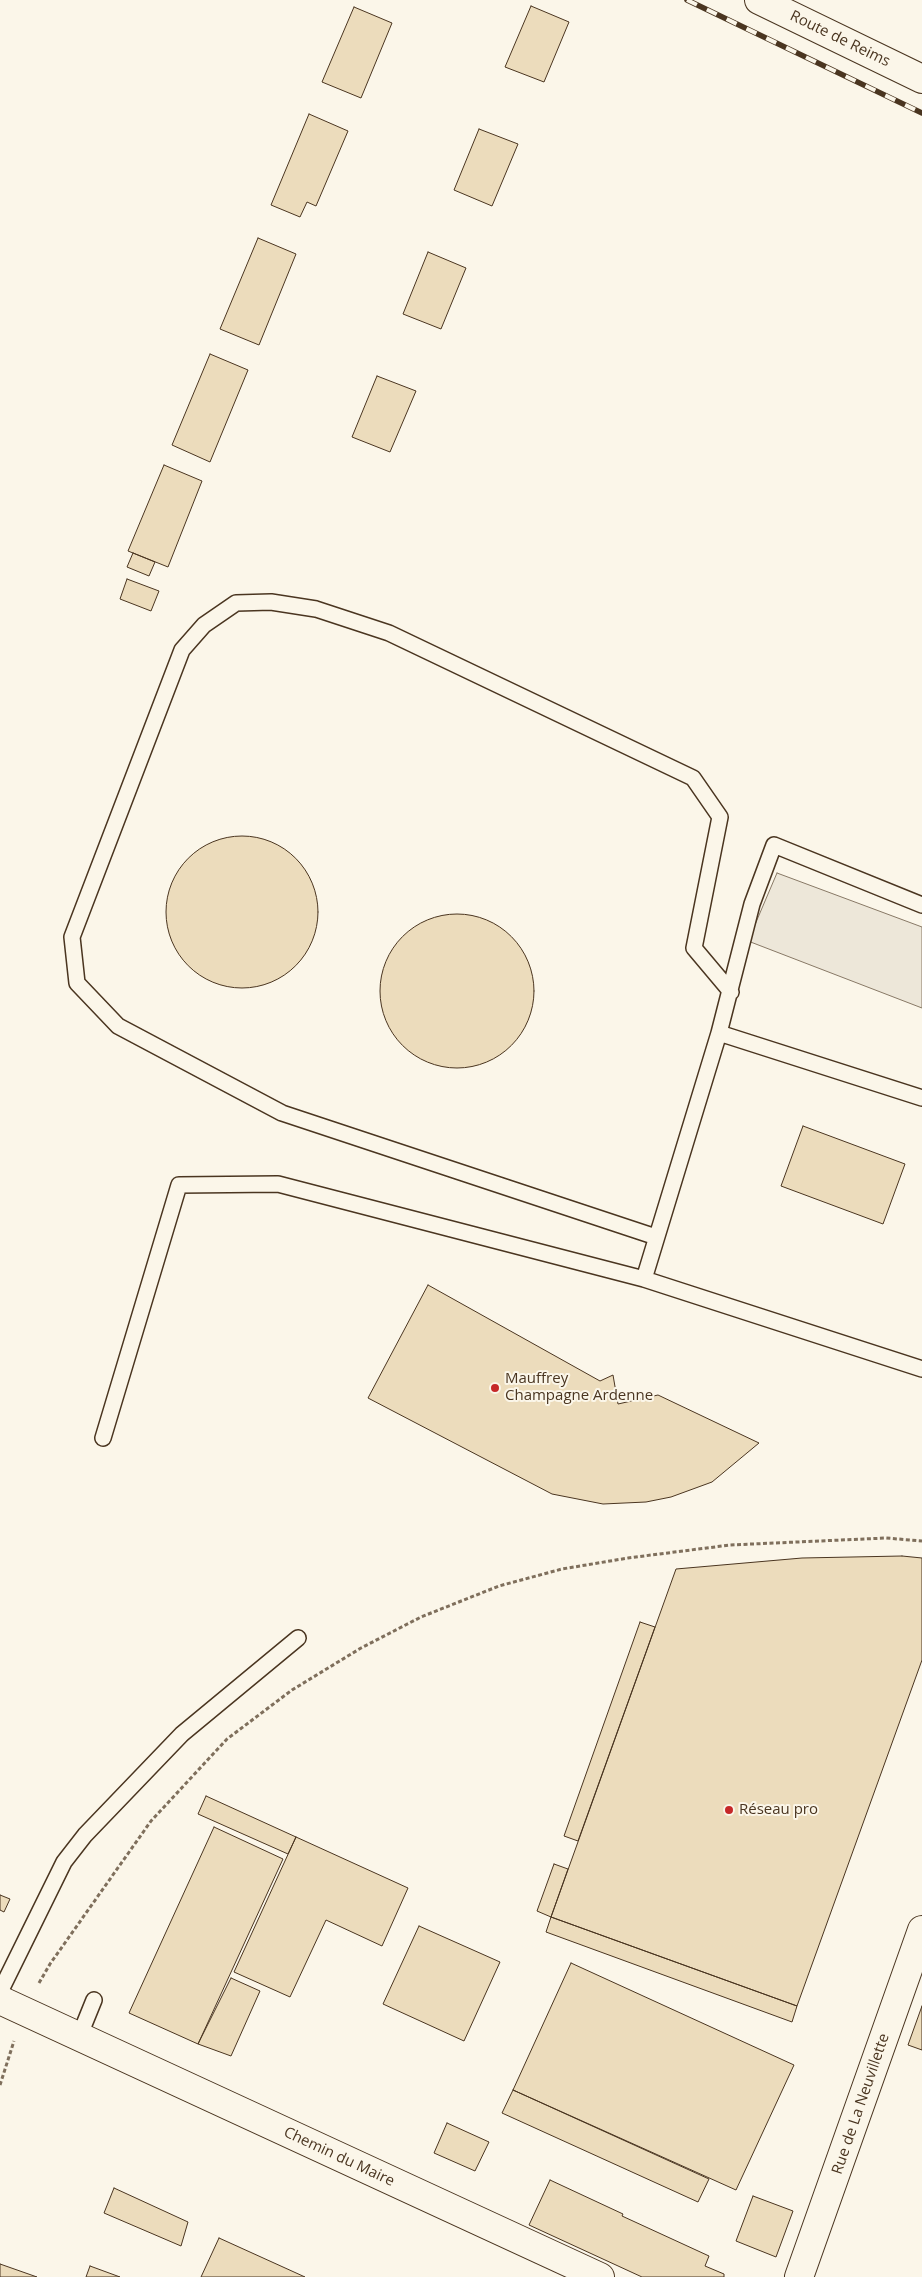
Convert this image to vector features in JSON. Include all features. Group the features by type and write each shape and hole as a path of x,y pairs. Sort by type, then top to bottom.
{"street":[{"name":"Route de Reims","path":"759,0 803,9 922,79"},
{"name":"Rue de La Neuvillette","path":"800,2277 922,1930"},
{"name":"Chemin du Maire","path":"11,2005 600,2277"}],"lane":[{"path":"656,1237 282,1113 118,1026 77,983 72,937 182,650 204,625 236,603 271,602 316,609 390,633 693,778 720,817 694,948 730,992"},
{"path":"644,1279 719,1033 752,904 774,845 922,905"},
{"path":"719,1033 922,1098"},
{"path":"103,1438 179,1184 278,1184 644,1279 922,1369"},
{"path":"0,1992 64,1862 86,1835 182,1734 298,1638"},
{"path":"79,2037 94,2000"}],"path":[{"path":"0,2085 11,2005 50,1964 151,1821 227,1739 292,1690 369,1644 421,1617 499,1586 562,1570 628,1558 730,1545 886,1538 922,1541"}],"shaded area":[{"path":"777,873 922,927 922,1008 748,941"}],"building":[{"path":"531,6 569,22 544,82 505,67"},
{"path":"354,7 392,23 361,98 322,82"},
{"path":"309,114 348,131 316,206 307,202 300,217 271,205"},
{"path":"479,129 518,144 492,206 454,190"},
{"path":"258,238 296,254 259,345 220,329"},
{"path":"428,252 466,268 441,329 403,314"},
{"path":"210,354 248,370 210,462 172,445"},
{"path":"377,376 416,391 390,452 352,437"},
{"path":"164,465 202,481 168,567 128,551"},
{"path":"133,553 155,562 149,576 127,567"},
{"path":"127,579 159,591 151,611 120,599"},
{"path":"242,836 257,837 271,842 296,858 312,883 317,897 317,927 312,941 296,966 271,982 257,987 242,988 227,987 213,982 188,966 172,941 167,927 166,912 167,897 172,883 188,858 213,842 227,837"},
{"path":"457,914 486,920 500,927 511,937 521,948 528,962 534,991 528,1020 521,1034 511,1045 500,1055 486,1062 457,1068 428,1062 414,1055 403,1045 393,1034 386,1020 380,991 386,962 393,948 403,937 414,927 428,920"},
{"path":"803,1126 905,1164 883,1224 781,1186"},
{"name":"Mauffrey Champagne Ardenne","path":"428,1285 600,1381 613,1375 618,1404 658,1395 759,1443 712,1482 671,1497 646,1502 603,1504 552,1494 368,1398"},
{"name":"Réseau pro","path":"902,1556 922,1558 922,1660 797,2006 551,1917 676,1569 802,1558"},
{"path":"640,1622 655,1627 578,1841 564,1836"},
{"path":"206,1796 296,1837 288,1854 198,1814"},
{"path":"214,1827 283,1859 198,2044 129,2013"},
{"path":"296,1837 408,1888 382,1946 326,1920 290,1997 234,1972"},
{"path":"554,1864 568,1869 551,1917 537,1911"},
{"path":"0,1895 10,1899 4,1912 0,1910"},
{"path":"551,1917 797,2006 792,2022 546,1932"},
{"path":"419,1926 500,1962 464,2041 383,2004"},
{"path":"571,1963 794,2065 736,2190 513,2090"},
{"path":"231,1978 260,1991 231,2056 198,2044"},
{"path":"922,2006 922,2050 908,2045"},
{"path":"513,2090 709,2179 698,2202 502,2113"},
{"path":"447,2123 489,2142 475,2171 434,2153"},
{"path":"550,2180 709,2256 705,2266 724,2274 724,2277 642,2277 529,2225"},
{"path":"114,2188 188,2222 181,2246 104,2213"},
{"path":"753,2196 793,2211 776,2257 736,2241"},
{"path":"219,2238 305,2277 201,2277"},
{"path":"0,2264 37,2277 0,2277"},
{"path":"90,2266 120,2277 86,2277"}],"railway":[{"path":"687,0 922,113"}],"place":[{"name":"Mauffrey Champagne Ardenne","path":"495,1388"},
{"name":"Réseau pro","path":"729,1810"}]}
